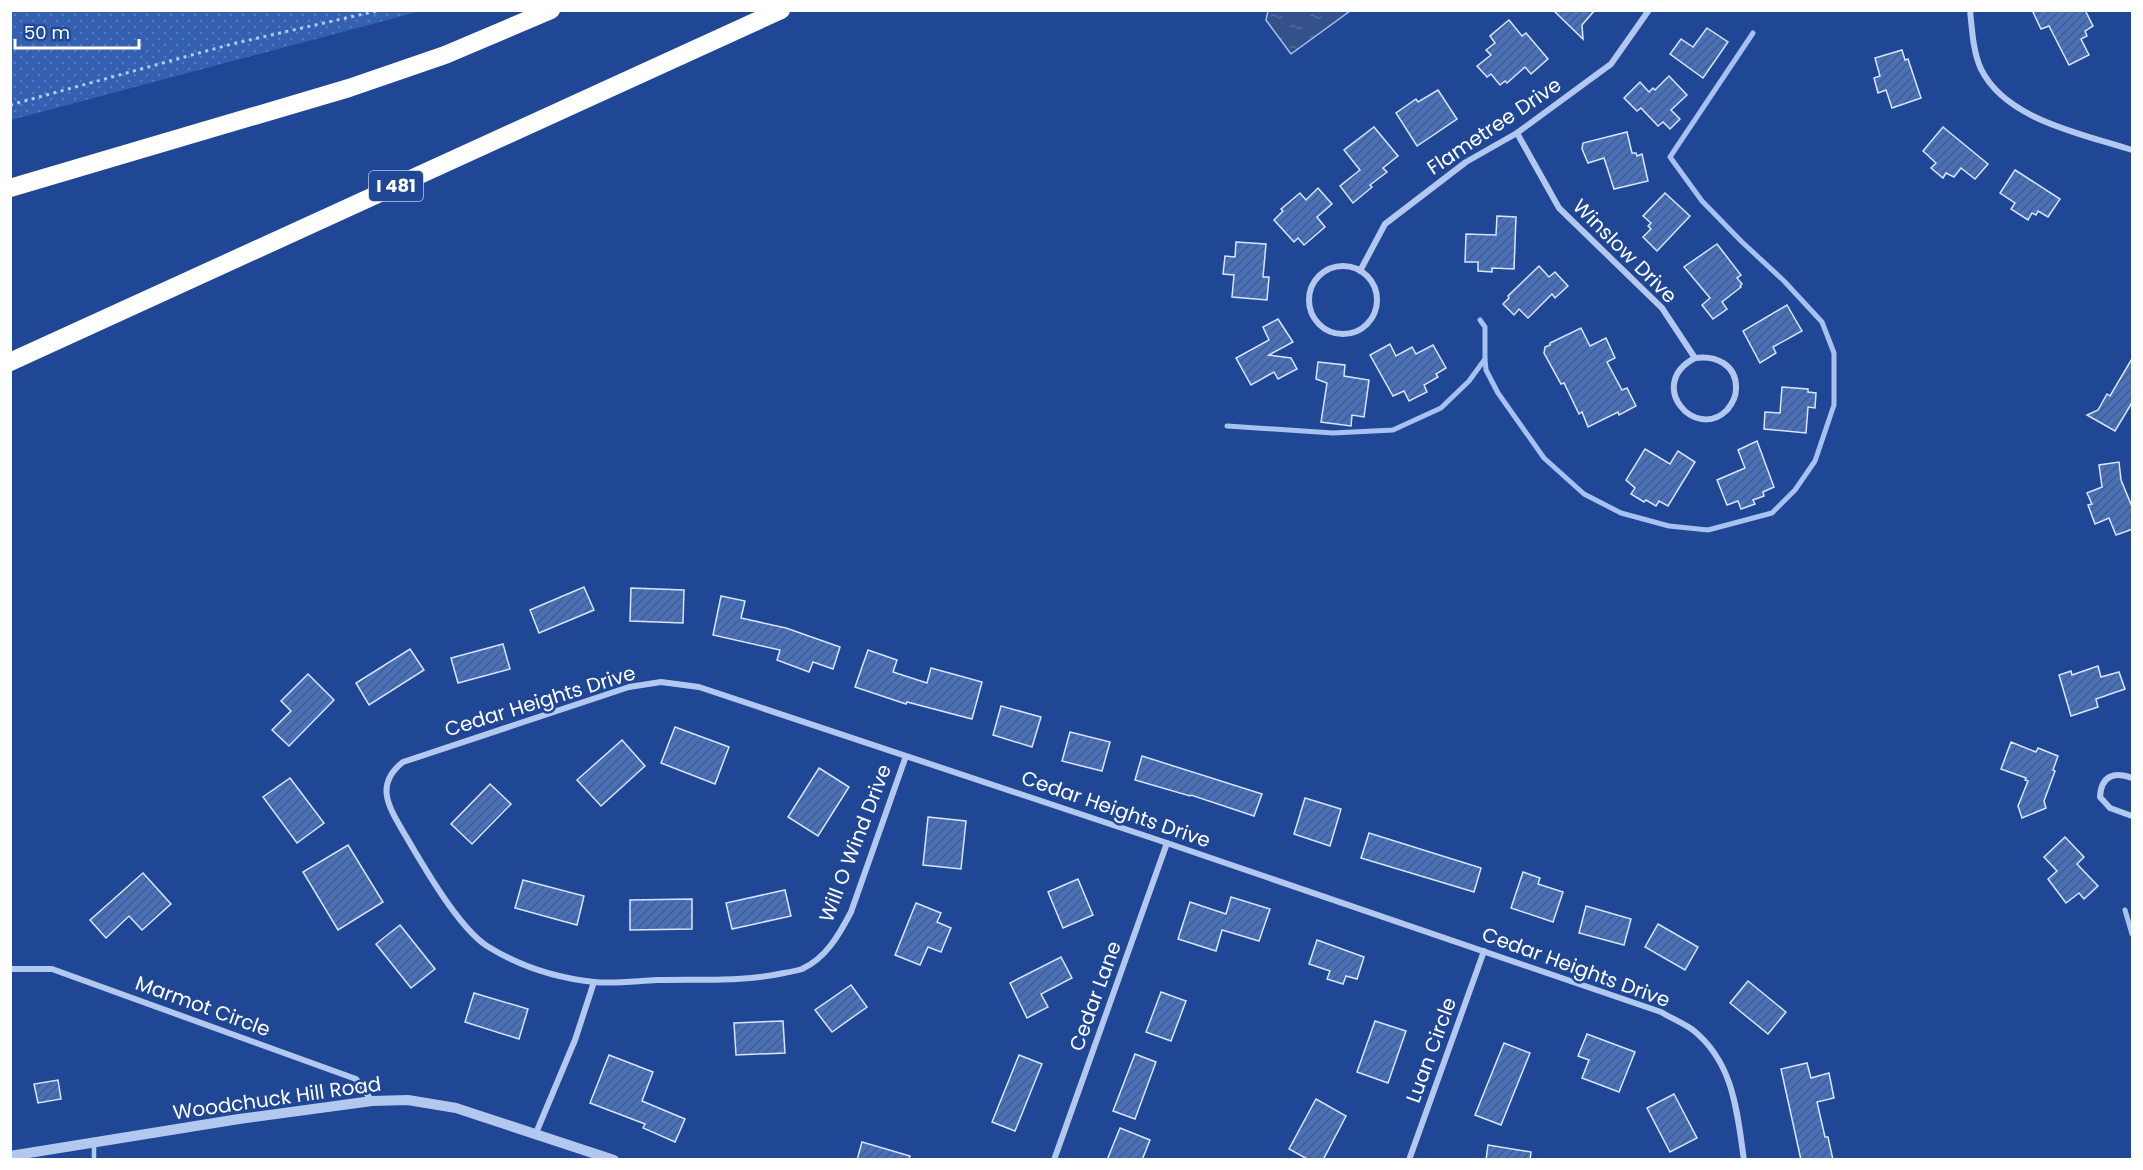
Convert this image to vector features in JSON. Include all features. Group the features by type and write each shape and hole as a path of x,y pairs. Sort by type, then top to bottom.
{"highway":[{"path":"10,189 349,88 446,55 551,10"},
{"name":"I 481","path":"10,362 781,10"}],"street":[{"name":"Flametree Drive","path":"1360,271 1385,224 1466,162 1517,133 1611,64 1649,10"},
{"path":"1970,10 1972,34 1980,68 1995,90 2016,107 2050,123 2133,150"},
{"name":"Winslow Drive","path":"1517,133 1558,208 1662,308 1695,358"},
{"path":"1349,267 1360,271 1369,278 1377,295 1377,306 1373,318 1365,326 1349,334 1326,329 1315,318 1310,308 1313,285 1320,275 1330,269 1349,267"},
{"path":"1706,356 1717,359 1726,364 1733,373 1736,394 1732,404 1715,418 1693,417 1677,403 1674,381 1678,371 1685,363 1695,358 1706,356"},
{"name":"Cedar Heights Drive","path":"390,775 404,762 629,687 661,682 699,687 1167,843 1660,1012 1693,1030 1713,1051 1730,1081 1744,1160"},
{"name":"Will O Wind Drive","path":"390,775 386,795 390,808 420,861 467,929 486,945 527,967 594,982 762,978 800,970 822,956 840,932 851,912 906,756"},
{"path":"2133,778 2117,773 2110,776 2100,790 2100,797 2110,808 2133,816"},
{"name":"Cedar Lane","path":"1054,1160 1167,843"},
{"name":"Luan Circle","path":"1409,1160 1484,951"},
{"name":"Marmot Circle","path":"10,969 52,969 356,1079 372,1101"},
{"path":"536,1133 574,1040 594,982"},
{"name":"Woodchuck Hill Road","path":"10,1156 239,1119 372,1101 408,1100 456,1108 614,1160"}],"lane":[{"path":"94,1142 94,1160"}],"path":[{"path":"10,105 232,44 381,10"}],"shaded area":[{"path":"11,10 421,10 421,11 11,120"}],"water":[{"path":"1268,10 1350,11 1291,54 1266,20"}],"building":[{"path":"1553,10 1595,10 1582,25 1583,39"},
{"path":"2032,10 2085,10 2093,26 2085,31 2087,36 2081,39 2089,55 2069,65 2049,26 2041,29"},
{"path":"1509,20 1522,36 1526,33 1548,59 1531,74 1525,67 1507,83 1505,81 1500,85 1491,74 1487,77 1477,66 1491,55 1486,50 1495,43 1490,36"},
{"path":"1707,28 1728,42 1703,78 1670,54 1681,39 1693,47"},
{"path":"1902,50 1905,60 1908,59 1921,98 1892,108 1886,90 1878,93 1874,78 1880,76 1875,58"},
{"path":"1669,76 1687,95 1671,110 1680,119 1670,129 1663,122 1658,126 1641,108 1637,111 1624,98 1640,82 1649,92 1653,88 1655,90"},
{"path":"1438,90 1457,119 1417,146 1396,113 1416,99 1418,102"},
{"path":"1374,127 1398,156 1383,168 1387,172 1370,185 1372,187 1353,203 1340,186 1360,170 1344,150"},
{"path":"1943,127 1988,164 1975,179 1961,168 1954,177 1946,173 1943,178 1931,168 1936,163 1923,151"},
{"path":"1627,132 1632,153 1636,153 1637,156 1642,154 1648,181 1614,189 1604,158 1588,163 1582,149 1583,143"},
{"path":"2015,170 2060,199 2048,217 2038,211 2036,215 2032,213 2028,220 2011,209 2015,203 2000,193"},
{"path":"1318,188 1332,204 1317,217 1325,227 1304,245 1298,238 1294,242 1274,220 1283,211 1281,209 1300,193 1306,200"},
{"path":"1665,193 1690,216 1657,251 1643,237 1651,229 1648,226 1651,223 1643,216"},
{"path":"1497,216 1516,217 1514,269 1492,268 1492,272 1478,271 1478,262 1465,262 1466,234 1496,235"},
{"path":"1236,242 1266,244 1263,277 1269,277 1267,300 1232,297 1234,275 1223,274 1225,256 1235,257"},
{"path":"1717,244 1741,275 1737,278 1742,284 1722,302 1727,309 1713,319 1702,305 1710,298 1684,267"},
{"path":"1539,266 1549,277 1555,272 1568,286 1555,298 1552,294 1528,318 1519,309 1514,315 1503,304 1509,298 1508,296"},
{"path":"1787,305 1802,331 1773,347 1776,353 1760,363 1743,331"},
{"path":"1278,319 1293,342 1269,355 1291,358 1297,369 1278,379 1274,372 1251,385 1236,358 1269,340 1263,327"},
{"path":"1581,328 1590,346 1606,338 1615,358 1607,362 1622,390 1627,388 1636,406 1588,427 1582,412 1579,414 1564,383 1561,384 1544,353 1545,347 1550,343"},
{"path":"1390,344 1396,356 1412,347 1416,354 1433,345 1446,368 1436,374 1438,377 1424,385 1427,392 1409,401 1404,391 1393,396 1370,355"},
{"path":"2133,357 2133,401 2115,431 2087,415 2098,410 2107,394 2110,396"},
{"path":"1318,362 1345,365 1344,376 1369,380 1364,417 1352,415 1351,426 1321,422 1327,383 1316,379"},
{"path":"1782,387 1808,389 1808,392 1816,393 1815,408 1808,407 1806,433 1764,429 1765,412 1780,413"},
{"path":"1757,441 1774,487 1763,492 1764,496 1753,500 1755,504 1741,509 1738,501 1727,505 1717,480 1745,468 1738,450"},
{"path":"1645,449 1670,464 1678,451 1695,462 1668,506 1659,501 1656,506 1631,494 1635,488 1626,480"},
{"path":"2119,462 2121,480 2133,509 2133,529 2116,535 2109,518 2095,524 2088,505 2092,504 2087,493 2102,487 2099,465"},
{"path":"584,587 594,610 539,633 530,610"},
{"path":"631,588 684,590 683,623 630,621"},
{"path":"721,596 745,601 741,618 786,628 840,647 833,669 813,662 809,672 777,660 780,650 713,635"},
{"path":"503,644 510,669 458,683 451,658"},
{"path":"410,649 424,670 369,705 356,683"},
{"path":"868,650 897,660 893,672 927,683 931,668 982,682 972,719 907,702 906,704 855,687"},
{"path":"2098,666 2101,677 2119,672 2125,689 2096,699 2098,707 2071,716 2059,675 2071,671 2072,675"},
{"path":"308,674 334,700 289,746 272,730 291,711 281,701"},
{"path":"1001,706 1041,717 1032,747 993,735"},
{"path":"675,727 729,747 715,784 661,763"},
{"path":"1070,732 1110,742 1102,771 1062,761"},
{"path":"622,740 645,766 601,806 577,780"},
{"path":"2011,742 2036,752 2038,748 2058,756 2044,801 2046,808 2022,818 2018,806 2028,781 2025,780 2026,778 2001,769"},
{"path":"1142,756 1262,794 1254,816 1191,795 1135,780"},
{"path":"819,768 849,787 818,836 788,817"},
{"path":"290,778 324,823 297,843 263,797"},
{"path":"490,784 511,804 472,844 451,824"},
{"path":"1305,798 1341,809 1330,846 1294,834"},
{"path":"928,817 966,821 961,869 923,865"},
{"path":"1369,833 1481,868 1474,892 1361,858"},
{"path":"2065,837 2084,857 2077,864 2098,886 2084,899 2079,893 2066,903 2048,879 2057,871 2044,857"},
{"path":"348,845 383,902 338,930 303,872"},
{"path":"1523,872 1540,878 1538,884 1563,892 1553,922 1511,908"},
{"path":"143,873 171,904 142,930 129,916 106,938 90,920"},
{"path":"1078,879 1093,915 1063,928 1048,892"},
{"path":"523,880 584,896 577,925 515,908"},
{"path":"785,890 791,916 732,929 726,903"},
{"path":"1231,897 1270,909 1259,941 1222,930 1216,951 1178,939 1190,902 1226,914"},
{"path":"692,899 692,929 630,930 630,900"},
{"path":"916,903 941,913 937,922 951,928 941,952 928,947 920,965 895,955"},
{"path":"1586,906 1631,919 1624,945 1579,933"},
{"path":"1658,924 1698,947 1685,970 1645,947"},
{"path":"400,925 435,969 411,988 376,944"},
{"path":"1317,940 1364,957 1357,979 1346,976 1343,984 1327,979 1330,971 1309,964"},
{"path":"1061,957 1072,978 1041,994 1048,1007 1027,1018 1010,983"},
{"path":"1748,981 1786,1012 1768,1034 1730,1003"},
{"path":"851,985 867,1007 832,1032 815,1010"},
{"path":"1161,992 1186,1001 1171,1041 1146,1032"},
{"path":"474,993 528,1009 519,1039 465,1022"},
{"path":"783,1021 785,1053 736,1055 734,1023"},
{"path":"1375,1021 1406,1031 1388,1083 1357,1072"},
{"path":"1587,1034 1635,1052 1619,1092 1582,1078 1589,1060 1578,1056"},
{"path":"1504,1043 1530,1053 1501,1125 1475,1115"},
{"path":"1135,1054 1156,1062 1135,1119 1113,1111"},
{"path":"609,1055 653,1072 642,1101 685,1119 675,1142 643,1128 645,1124 590,1103"},
{"path":"1019,1055 1042,1064 1015,1131 992,1122"},
{"path":"1807,1063 1811,1078 1829,1073 1834,1098 1817,1102 1833,1160 1801,1160 1781,1069"},
{"path":"58,1080 61,1099 38,1103 34,1084"},
{"path":"1674,1094 1697,1138 1670,1152 1647,1108"},
{"path":"1316,1099 1346,1116 1323,1160 1309,1160 1289,1149"},
{"path":"1120,1128 1150,1140 1142,1160 1107,1160"},
{"path":"862,1142 910,1156 909,1160 857,1160"},
{"path":"1488,1145 1531,1152 1530,1160 1486,1160"}],"waterway":[{"path":"1485,359 1486,370 1498,393 1544,458 1584,494 1621,513 1669,526 1708,530 1772,513 1795,490 1815,461 1834,405 1834,353 1822,322 1784,281 1702,201 1670,157 1753,33"},
{"path":"1227,426 1333,433 1393,430 1441,408 1469,381 1485,359 1485,327 1480,320"},
{"path":"2125,910 2132,934"}]}
